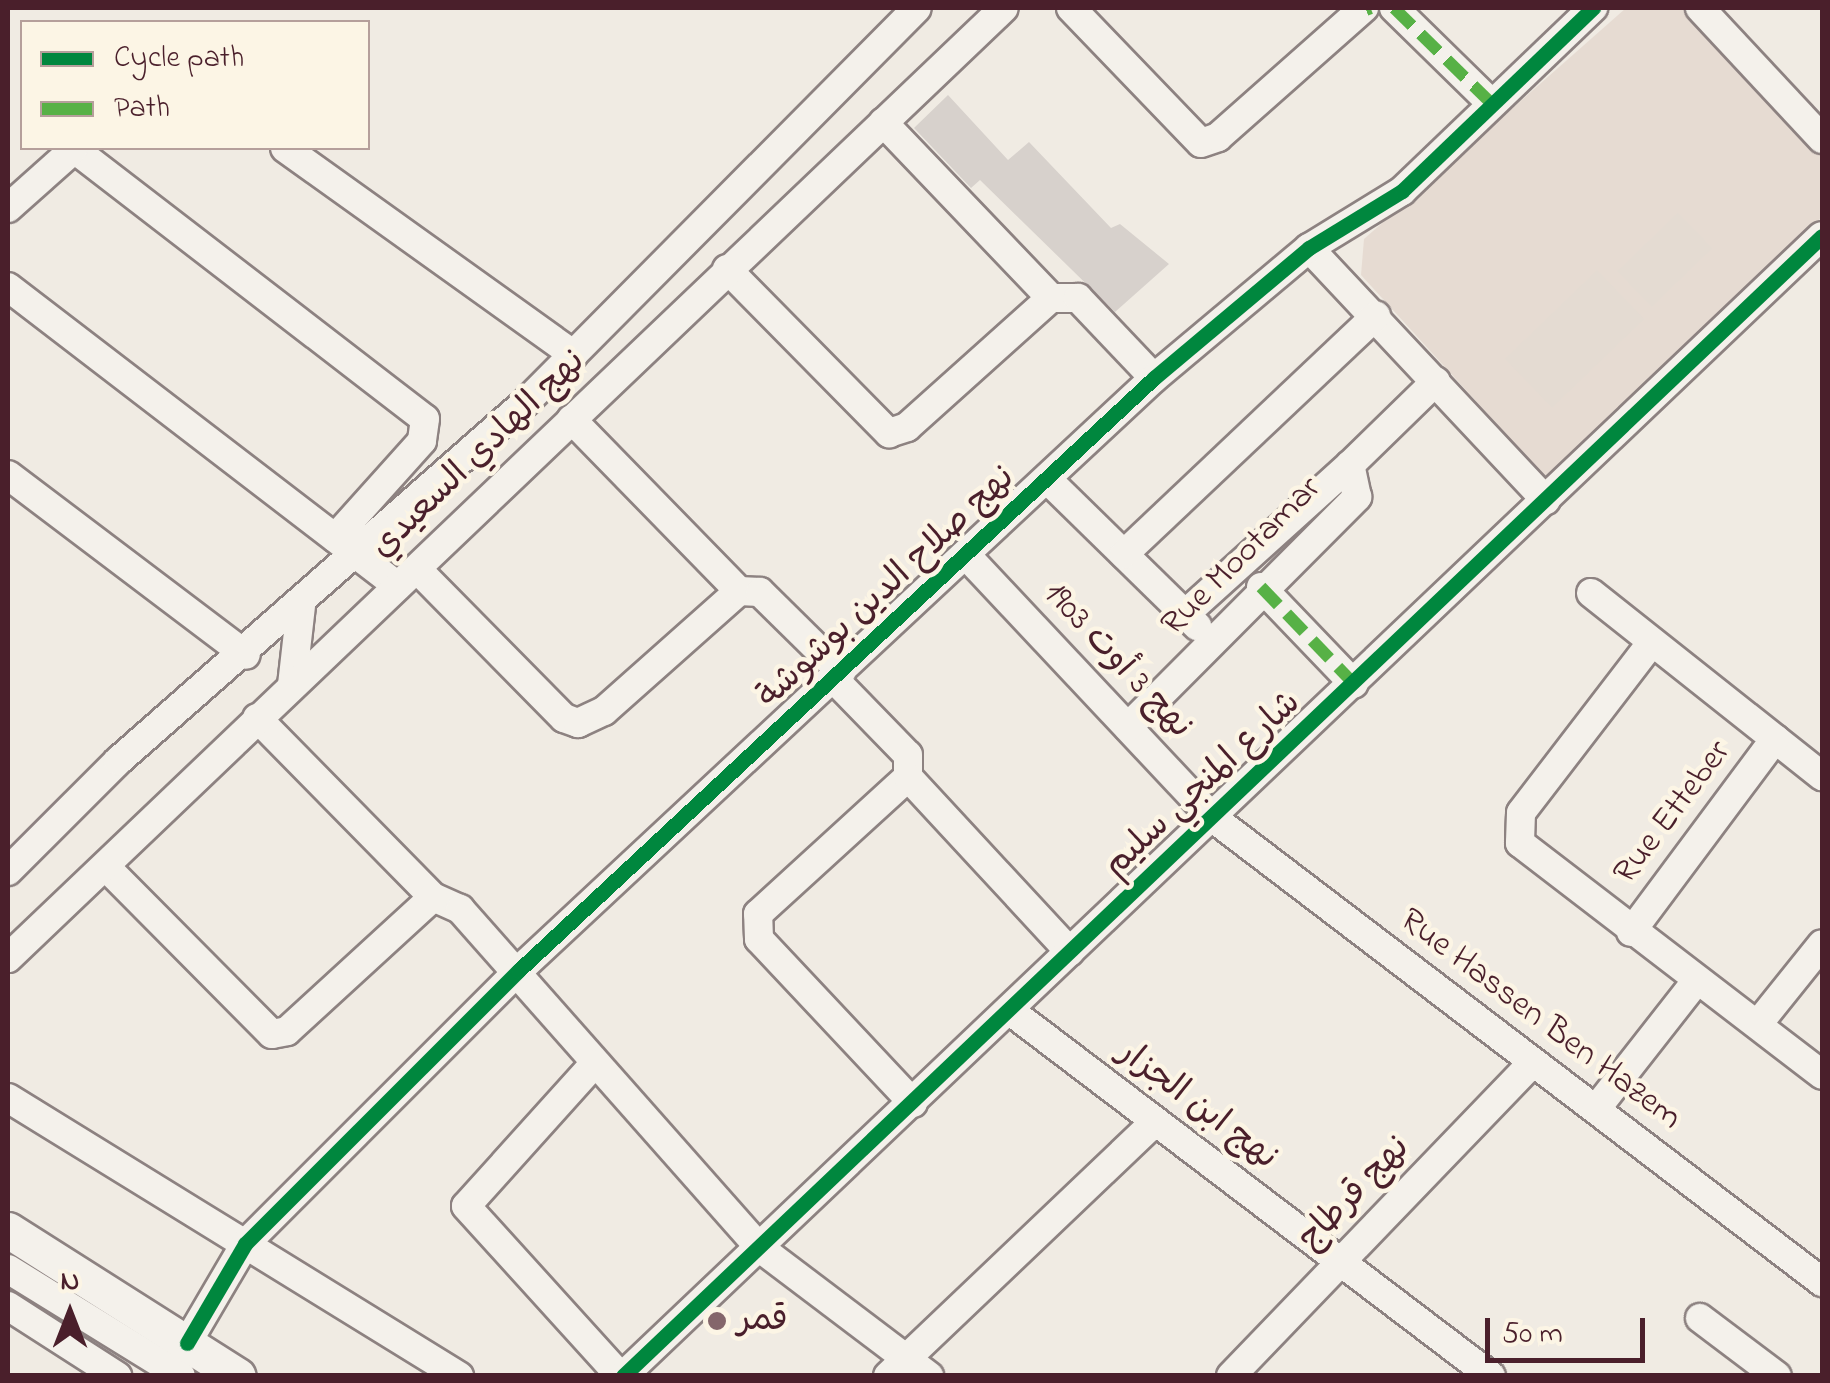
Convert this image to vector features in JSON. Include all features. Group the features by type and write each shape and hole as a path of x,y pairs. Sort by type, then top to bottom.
{"main road":[{"path":"8,1230 184,1359 238,1376"}],"street":[{"path":"8,872 118,761 301,606 574,354 917,8"},
{"name":"نهج الهادي السعيدي","path":"8,958 107,868 726,268 1004,8"},
{"path":"1070,8 1201,142 1218,137 1374,8 1490,102"},
{"name":"نهج صلاح الدين بوشوشة","path":"184,1359 245,1244 518,971 1154,378 1309,248 1402,191 1490,102 1593,8"},
{"path":"1700,8 1822,139"},
{"path":"883,122 1051,298"},
{"path":"8,208 72,150"},
{"path":"74,150 425,420 422,441 335,538"},
{"path":"288,150 574,354"},
{"path":"1309,248 1546,500"},
{"name":"شارع المنجي سليم","path":"621,1376 1546,500 1817,252"},
{"path":"726,268 889,433 907,427 1051,298 1078,298 1154,378"},
{"path":"8,286 358,555 408,578 564,718 578,723 604,710 739,591"},
{"path":"1124,554 1376,316"},
{"path":"1350,465 1436,380"},
{"path":"571,420 739,591 760,592 908,756 908,777 1070,952"},
{"name":"Rue Mootamar","path":"1128,727 1209,638 1357,497 1350,465 1185,614"},
{"path":"8,475 246,655"},
{"path":"1048,480 1209,638"},
{"name":"نهج 3 أوت 1903","path":"966,555 1213,818"},
{"path":"1261,587 1354,684"},
{"path":"1591,593 1822,776"},
{"path":"292,685 301,606"},
{"path":"1652,642 1516,824 1520,842 1630,932 1822,1075"},
{"path":"258,718 433,897 460,909 760,1248 897,1367 929,1376"},
{"name":"Rue Etteber","path":"1630,932 1775,740"},
{"path":"908,777 755,923 759,939 913,1102"},
{"name":"Rue Hassen Ben Hazem","path":"1213,818 1822,1282"},
{"path":"107,868 272,1034 287,1031 433,897"},
{"path":"1758,1024 1822,944"},
{"path":"1596,1109 1697,980"},
{"name":"نهج ابن الجزار","path":"1009,1010 1491,1376"},
{"name":"نهج قرطاج","path":"1231,1376 1532,1063"},
{"path":"594,1064 466,1206 621,1376"},
{"path":"8,1098 459,1376"},
{"path":"897,1367 1154,1122"},
{"path":"8,1269 184,1359"},
{"path":"8,1306 117,1376"},
{"path":"1700,1318 1776,1376"}],"shaded area":[{"path":"1626,8 1687,8 1822,154 1822,217 1547,479 1361,275 1364,239"},
{"path":"1678,213 1712,248 1652,307 1618,271"},
{"path":"1597,270 1644,319 1552,408 1505,359"}],"building":[{"path":"948,95 1008,160 1029,142 1111,228 1120,224 1169,264 1115,312 980,180 971,188 914,128"}],"marked path":[{"path":"1366,10 1371,8"},
{"path":"1394,8 1490,102"},
{"path":"1261,587 1354,684"}],"cycle path":[{"path":"187,1343 245,1244 518,971 1154,378 1309,248 1402,191 1593,8"},
{"path":"623,1376 1822,236"}],"place":[{"name":"قمر","path":"717,1321"}]}
